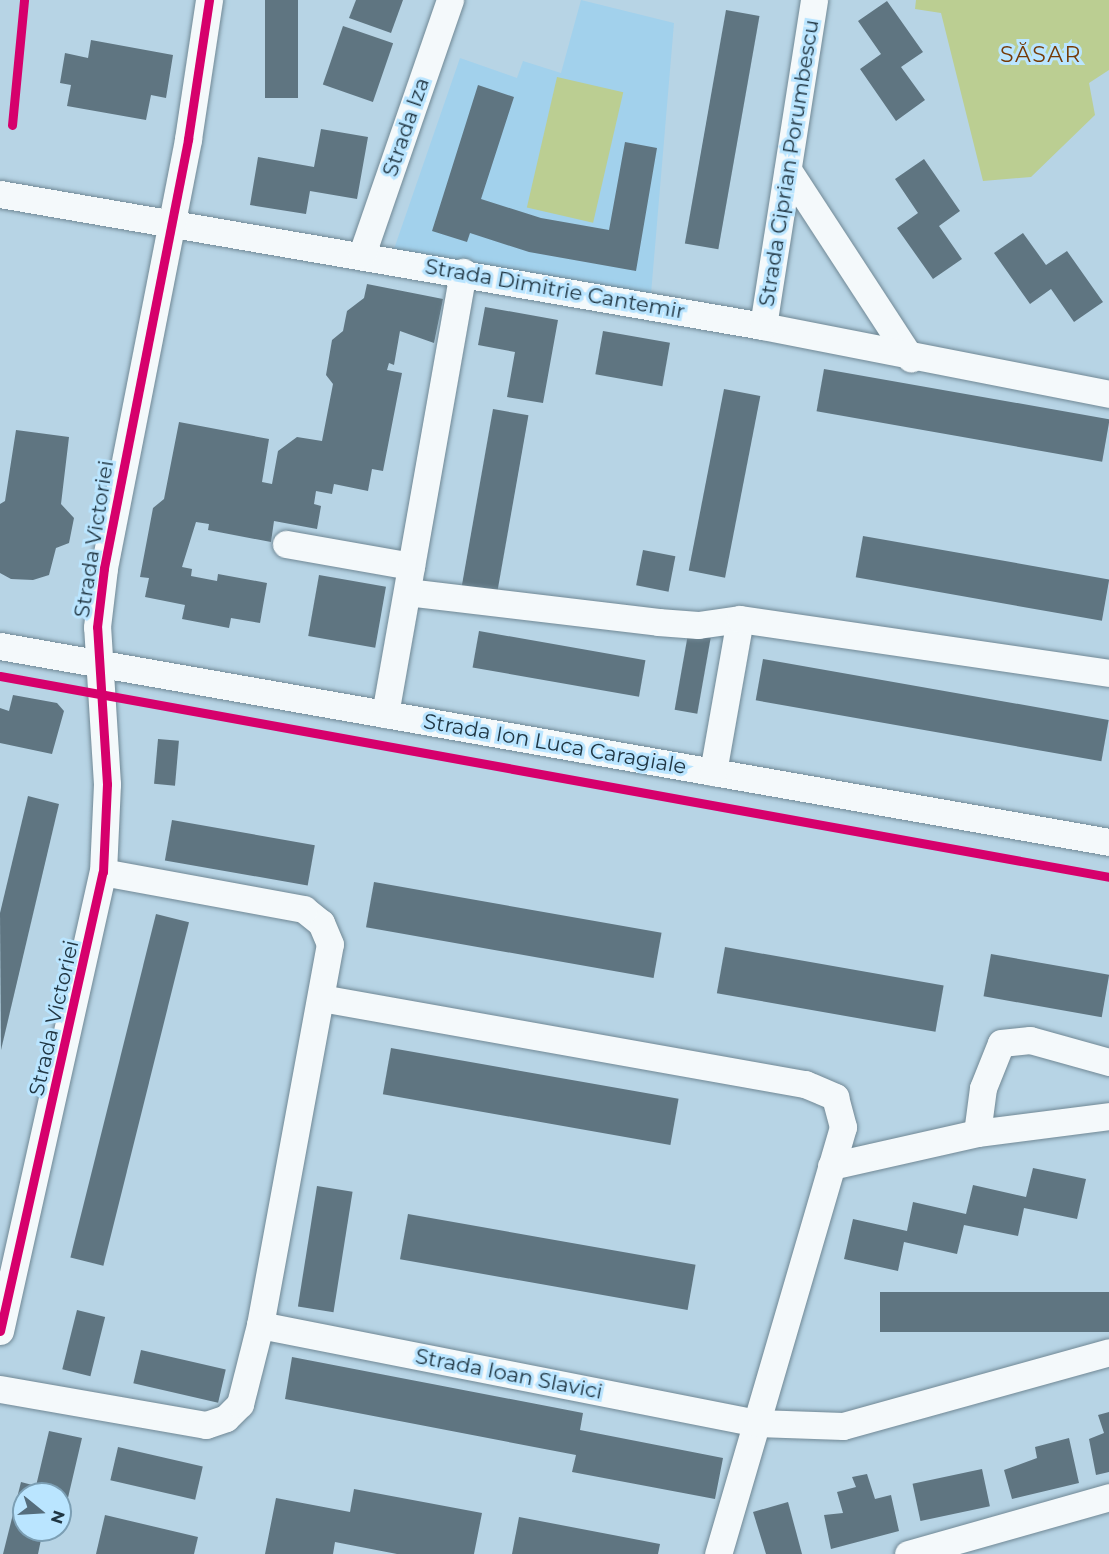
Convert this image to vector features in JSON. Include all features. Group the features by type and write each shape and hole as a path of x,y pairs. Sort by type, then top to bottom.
{"street":[{"name":"Strada Victoriei","path":"0,1331 103,872 106,784 98,663 104,568 171,220 209,0"},
{"name":"Strada Iza","path":"362,254 450,0"},
{"name":"Strada Ciprian Porumbescu","path":"764,326 814,0"},
{"path":"788,170 911,359"},
{"name":"Strada Dimitrie Cantemir","path":"0,194 171,220 764,326 911,359 1109,394"},
{"path":"385,714 464,272"},
{"path":"286,544 411,566"},
{"path":"407,592 658,622 698,625 740,619 1109,673"},
{"path":"713,772 740,619"},
{"name":"Strada Ion Luca Caragiale","path":"0,645 1109,842"},
{"path":"0,1389 206,1425 226,1418 240,1404 260,1325 330,944 321,923 304,909 103,872"},
{"path":"321,998 825,1088 841,1108 843,1127 718,1554"},
{"path":"977,1133 983,1088 1001,1043 1030,1040 1109,1062"},
{"path":"831,1166 977,1133 1109,1116"},
{"name":"Strada Ioan Slavici","path":"260,1325 757,1422 843,1426 1109,1352"},
{"path":"908,1554 1109,1497"}],"shaded area":[{"path":"581,0 674,23 651,294 394,249 460,58 517,78 523,61 561,73"}],"green space":[{"path":"916,0 1109,0 1109,70 1089,83 1095,115 1031,177 983,181 941,13 915,9"},
{"path":"557,77 623,92 593,223 527,208"}],"building":[{"path":"265,0 298,0 298,98 265,98"},
{"path":"356,0 403,0 391,33 349,18"},
{"path":"887,1 923,52 901,67 925,100 896,121 860,69 881,54 858,21"},
{"path":"726,10 759,16 718,249 685,243"},
{"path":"343,26 393,43 373,102 323,85"},
{"path":"91,40 173,55 166,98 151,95 146,120 67,106 71,85 60,83 65,53 88,58"},
{"path":"478,85 514,97 481,199 541,218 609,230 625,142 657,148 636,271 529,252 470,233 467,242 432,231"},
{"path":"321,129 368,137 357,199 310,191 306,214 250,205 258,157 314,167"},
{"path":"924,159 960,211 939,226 962,259 933,279 897,228 918,213 895,179"},
{"path":"1023,233 1046,265 1067,251 1103,302 1074,322 1051,289 1030,304 994,253"},
{"path":"367,284 443,299 434,343 400,331 394,365 389,363 387,370 402,373 383,471 372,469 368,491 334,484 332,494 316,491 314,504 321,506 317,529 274,521 271,542 208,530 209,524 196,522 182,567 192,569 191,576 217,581 218,574 267,583 260,623 231,618 229,628 182,619 185,605 145,597 149,578 140,577 153,508 164,499 179,422 269,439 262,482 272,484 278,451 297,437 322,441 333,384 326,375 332,340 343,331 347,311 364,298"},
{"path":"485,307 558,320 543,403 507,397 515,352 478,345"},
{"path":"603,331 670,343 662,386 595,374"},
{"path":"824,369 1109,419 1102,462 817,411"},
{"path":"724,389 760,396 725,578 689,571"},
{"path":"493,409 528,415 497,596 461,590"},
{"path":"16,430 69,437 61,504 74,518 69,543 56,548 49,575 33,580 11,579 0,573 0,504 5,501"},
{"path":"863,536 1109,579 1102,621 856,577"},
{"path":"643,550 675,556 669,592 636,585"},
{"path":"319,575 386,587 375,648 308,636"},
{"path":"479,631 645,660 639,697 473,667"},
{"path":"688,634 711,638 697,714 675,710"},
{"path":"763,659 1109,720 1101,761 756,700"},
{"path":"13,695 57,703 64,711 52,754 0,743 0,708 9,711"},
{"path":"158,739 179,741 175,786 154,784"},
{"path":"28,796 59,804 1,1050 0,913"},
{"path":"172,820 315,845 308,886 165,860"},
{"path":"374,882 662,933 654,978 366,927"},
{"path":"156,914 189,922 103,1266 70,1257"},
{"path":"725,947 944,986 935,1032 717,993"},
{"path":"991,954 1109,975 1102,1017 984,996"},
{"path":"391,1048 679,1099 670,1145 383,1094"},
{"path":"1033,1168 1086,1179 1077,1219 1024,1208 1018,1236 964,1225 957,1254 904,1242 898,1271 844,1259 853,1219 907,1231 913,1202 966,1214 973,1185 1026,1197"},
{"path":"317,1186 353,1192 333,1312 298,1306"},
{"path":"408,1214 696,1265 688,1310 400,1259"},
{"path":"880,1292 1109,1292 1109,1332 880,1332"},
{"path":"77,1310 105,1317 90,1376 62,1369"},
{"path":"141,1350 226,1370 218,1403 133,1383"},
{"path":"292,1357 583,1413 580,1430 723,1458 715,1499 572,1472 576,1455 285,1399"},
{"path":"1109,1412 1109,1472 1096,1475 1089,1439 1104,1433 1098,1415"},
{"path":"49,1431 82,1438 72,1482 37,1482"},
{"path":"1069,1438 1079,1483 1012,1499 1004,1470 1037,1458 1035,1447"},
{"path":"118,1447 203,1467 195,1500 110,1480"},
{"path":"982,1469 990,1506 920,1521 913,1484"},
{"path":"867,1474 875,1499 891,1495 899,1531 831,1549 824,1515 843,1513 837,1492 856,1487 852,1477"},
{"path":"354,1489 482,1513 474,1554 397,1554 335,1542 333,1554 265,1554 276,1498 350,1512"},
{"path":"788,1502 802,1554 766,1554 753,1512"},
{"path":"105,1515 198,1537 194,1554 96,1554"},
{"path":"519,1517 660,1544 658,1554 512,1554"},
{"path":"12,1518 12,1542 40,1542 38,1554 3,1554"}],"cycle path":[{"path":"12,125 24,0"},
{"path":"0,1331 103,872 107,784 97,627 104,568 188,139 209,0"},
{"path":"0,676 1109,877"}],"district":[{"name":"SĂSAR","path":"1041,55"}]}
